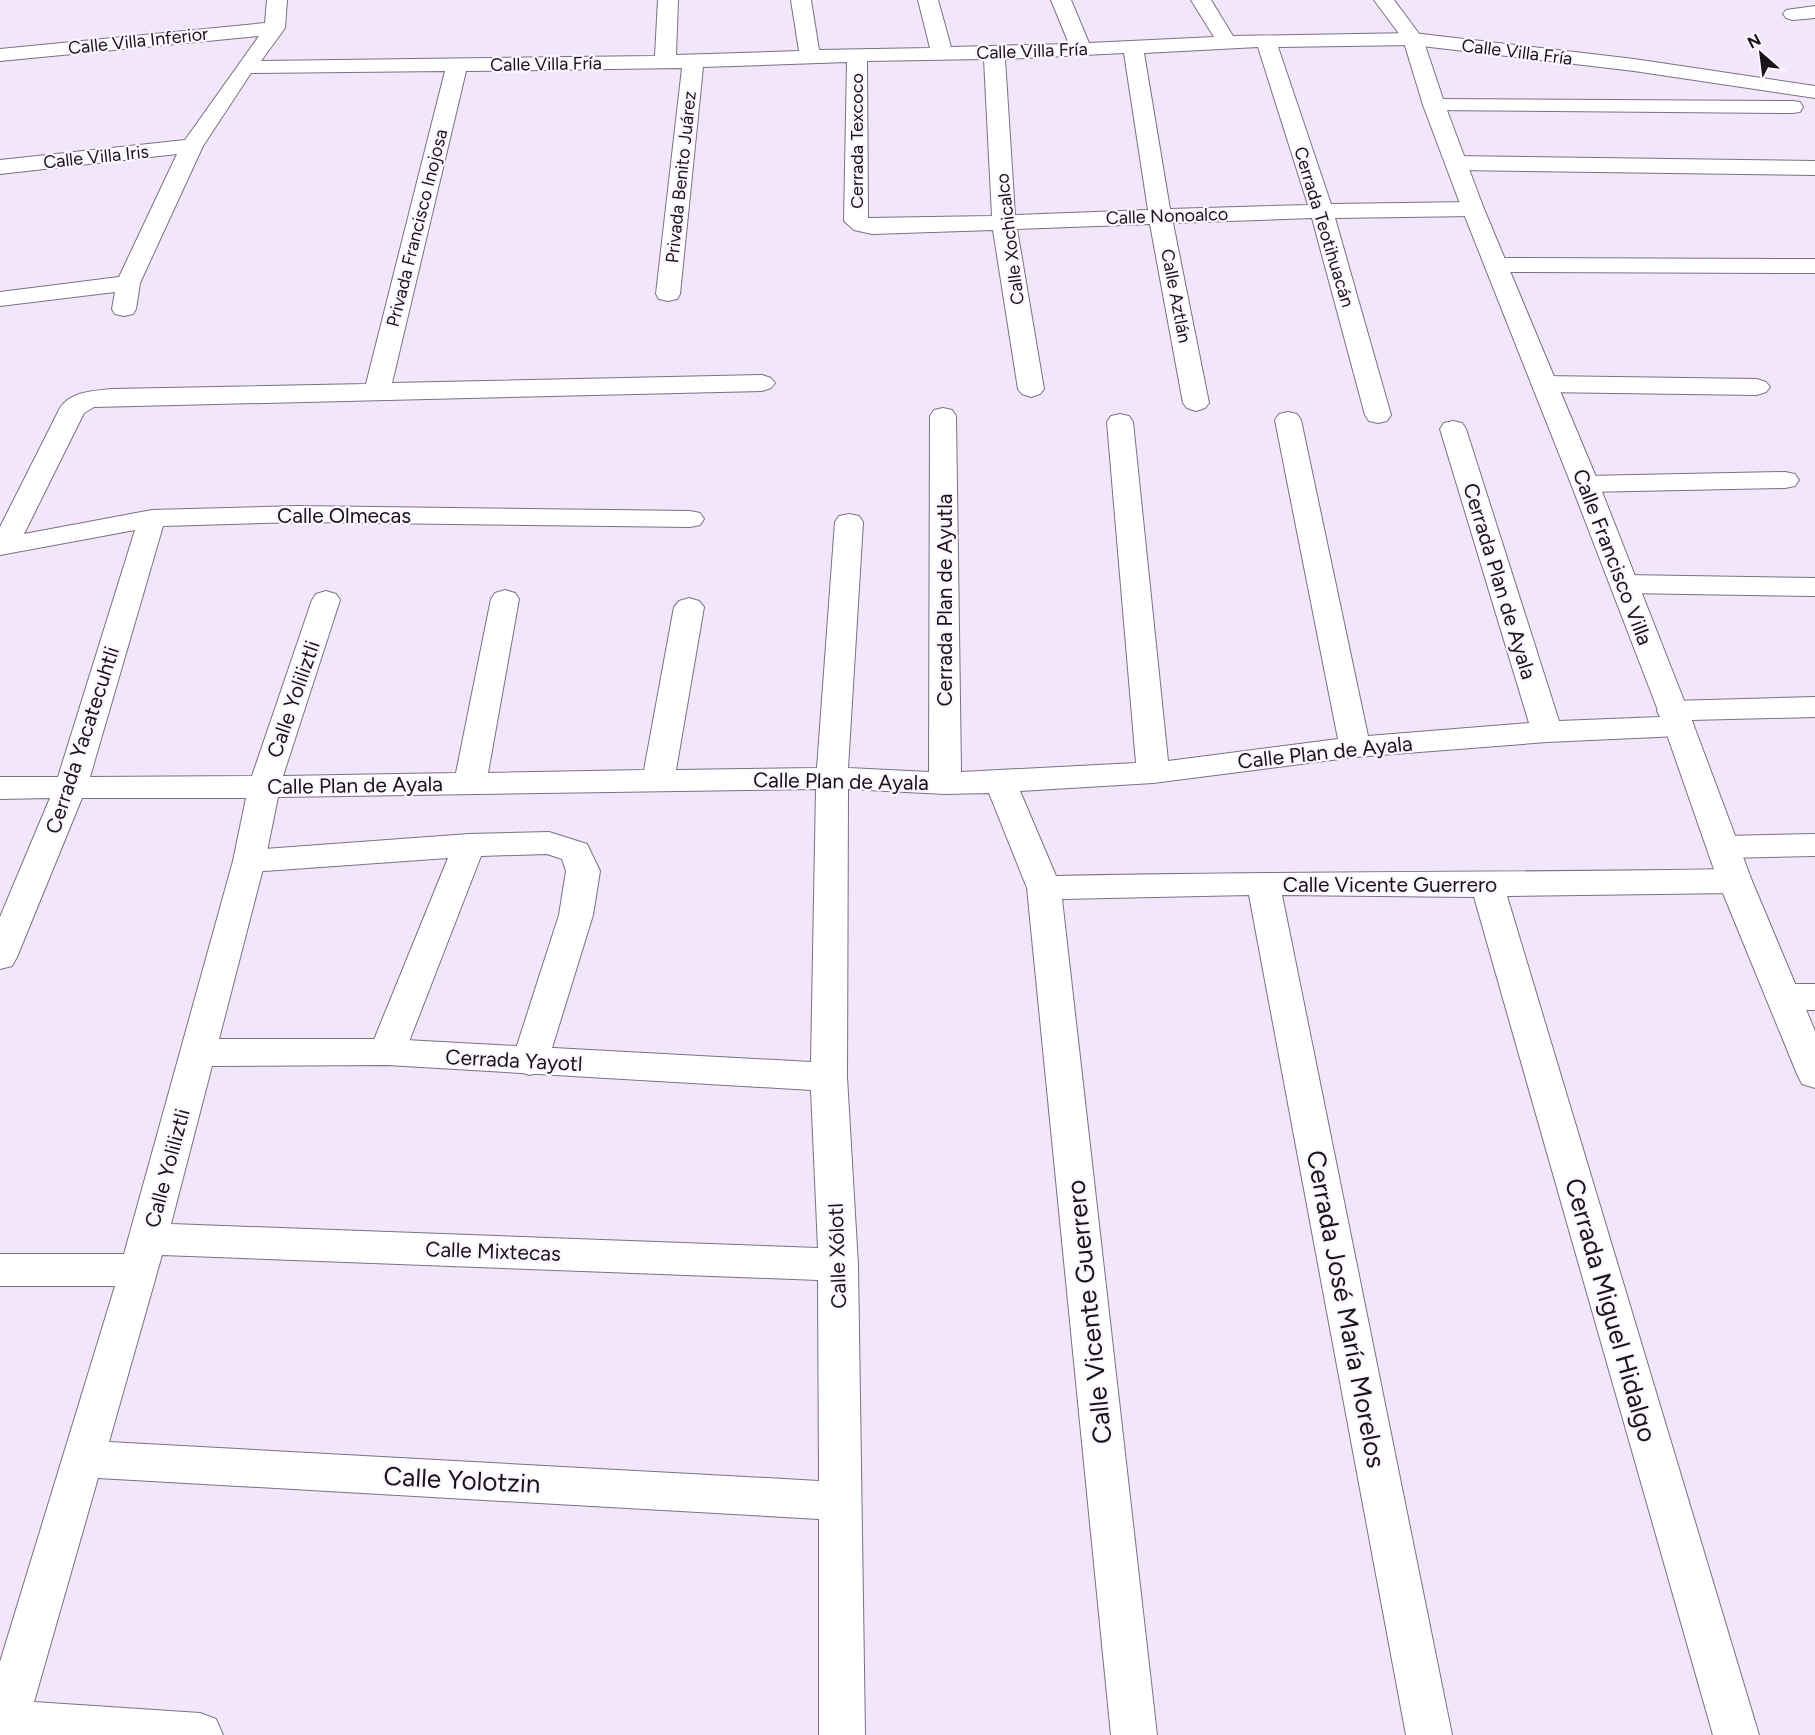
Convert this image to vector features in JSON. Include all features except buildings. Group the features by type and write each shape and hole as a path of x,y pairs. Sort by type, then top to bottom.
{"street":[{"path":"124,309 128,283 192,146 245,66 275,28 277,0"},
{"path":"665,62 668,0"},
{"path":"801,0 810,56"},
{"path":"928,0 942,53"},
{"path":"1061,0 1081,49"},
{"path":"1201,0 1228,44"},
{"name":"Calle Francisco Villa","path":"1384,0 1413,39 1434,105 1473,209 1624,584 1735,881 1800,997 1815,1074"},
{"path":"1793,14 1815,12"},
{"name":"Calle Villa Inferior","path":"0,55 275,28"},
{"name":"Calle Villa Fría","path":"245,66 665,62 810,56 994,53 1266,41 1413,39 1634,65 1813,99"},
{"name":"Cerrada Teotihuacán","path":"1266,41 1322,211 1378,415"},
{"name":"Calle Aztlán","path":"1133,47 1160,216 1196,403"},
{"name":"Calle Xochicalco","path":"994,53 1004,223 1031,389"},
{"name":"Cerrada Texcoco","path":"857,55 856,221 862,225"},
{"name":"Privada Benito Juárez","path":"668,294 693,60"},
{"name":"Privada Francisco Inojosa","path":"377,391 457,65"},
{"path":"1434,105 1813,99"},
{"name":"Calle Villa Iris","path":"0,167 192,146"},
{"path":"1456,162 1815,168"},
{"name":"Calle Nonoalco","path":"862,225 872,227 1322,211 1473,209"},
{"path":"1497,265 1814,268"},
{"path":"0,299 128,283"},
{"path":"2,547 73,408 87,400 112,397 762,383"},
{"path":"1544,384 1757,387"},
{"name":"Cerrada Plan de Ayutla","path":"944,416 945,783"},
{"path":"1288,420 1355,747"},
{"path":"1120,422 1153,773"},
{"name":"Cerrada Plan de Ayala","path":"1453,429 1547,732"},
{"path":"1585,484 1785,480"},
{"name":"Calle Olmecas","path":"2,547 152,518 297,513 690,519"},
{"name":"Cerrada Yacatecuhtli","path":"0,957 70,787 152,518"},
{"name":"Calle Xólotl","path":"842,1735 838,1265 830,1077 832,778 849,522"},
{"path":"1624,584 1815,587"},
{"path":"470,782 505,599"},
{"name":"Calle Yoliliztli","path":"3,1729 144,1254 249,861 264,787 326,600"},
{"path":"658,781 689,607"},
{"name":"Calle Plan de Ayala","path":"0,788 264,787 832,778 945,783 1000,782 1153,773 1355,747 1815,707"},
{"name":"Calle Vicente Guerrero","path":"1000,782 1044,888 1134,1735"},
{"path":"249,861 469,844 549,843 575,852 583,871 576,915 530,1061"},
{"path":"387,1052 469,844"},
{"path":"1724,847 1815,845"},
{"name":"Calle Vicente Guerrero","path":"1044,888 1263,883 1487,885 1735,881"},
{"name":"Cerrada José María Morelos","path":"1263,883 1429,1735"},
{"name":"Cerrada Miguel Hidalgo","path":"1487,885 1736,1735"},
{"name":"Cerrada Yayotl","path":"199,1053 387,1052 830,1077"},
{"name":"Calle Mixtecas","path":"0,1270 144,1254 838,1265"},
{"name":"Calle Yolotzin","path":"83,1459 841,1501"},
{"path":"3,1729 200,1735"}]}
